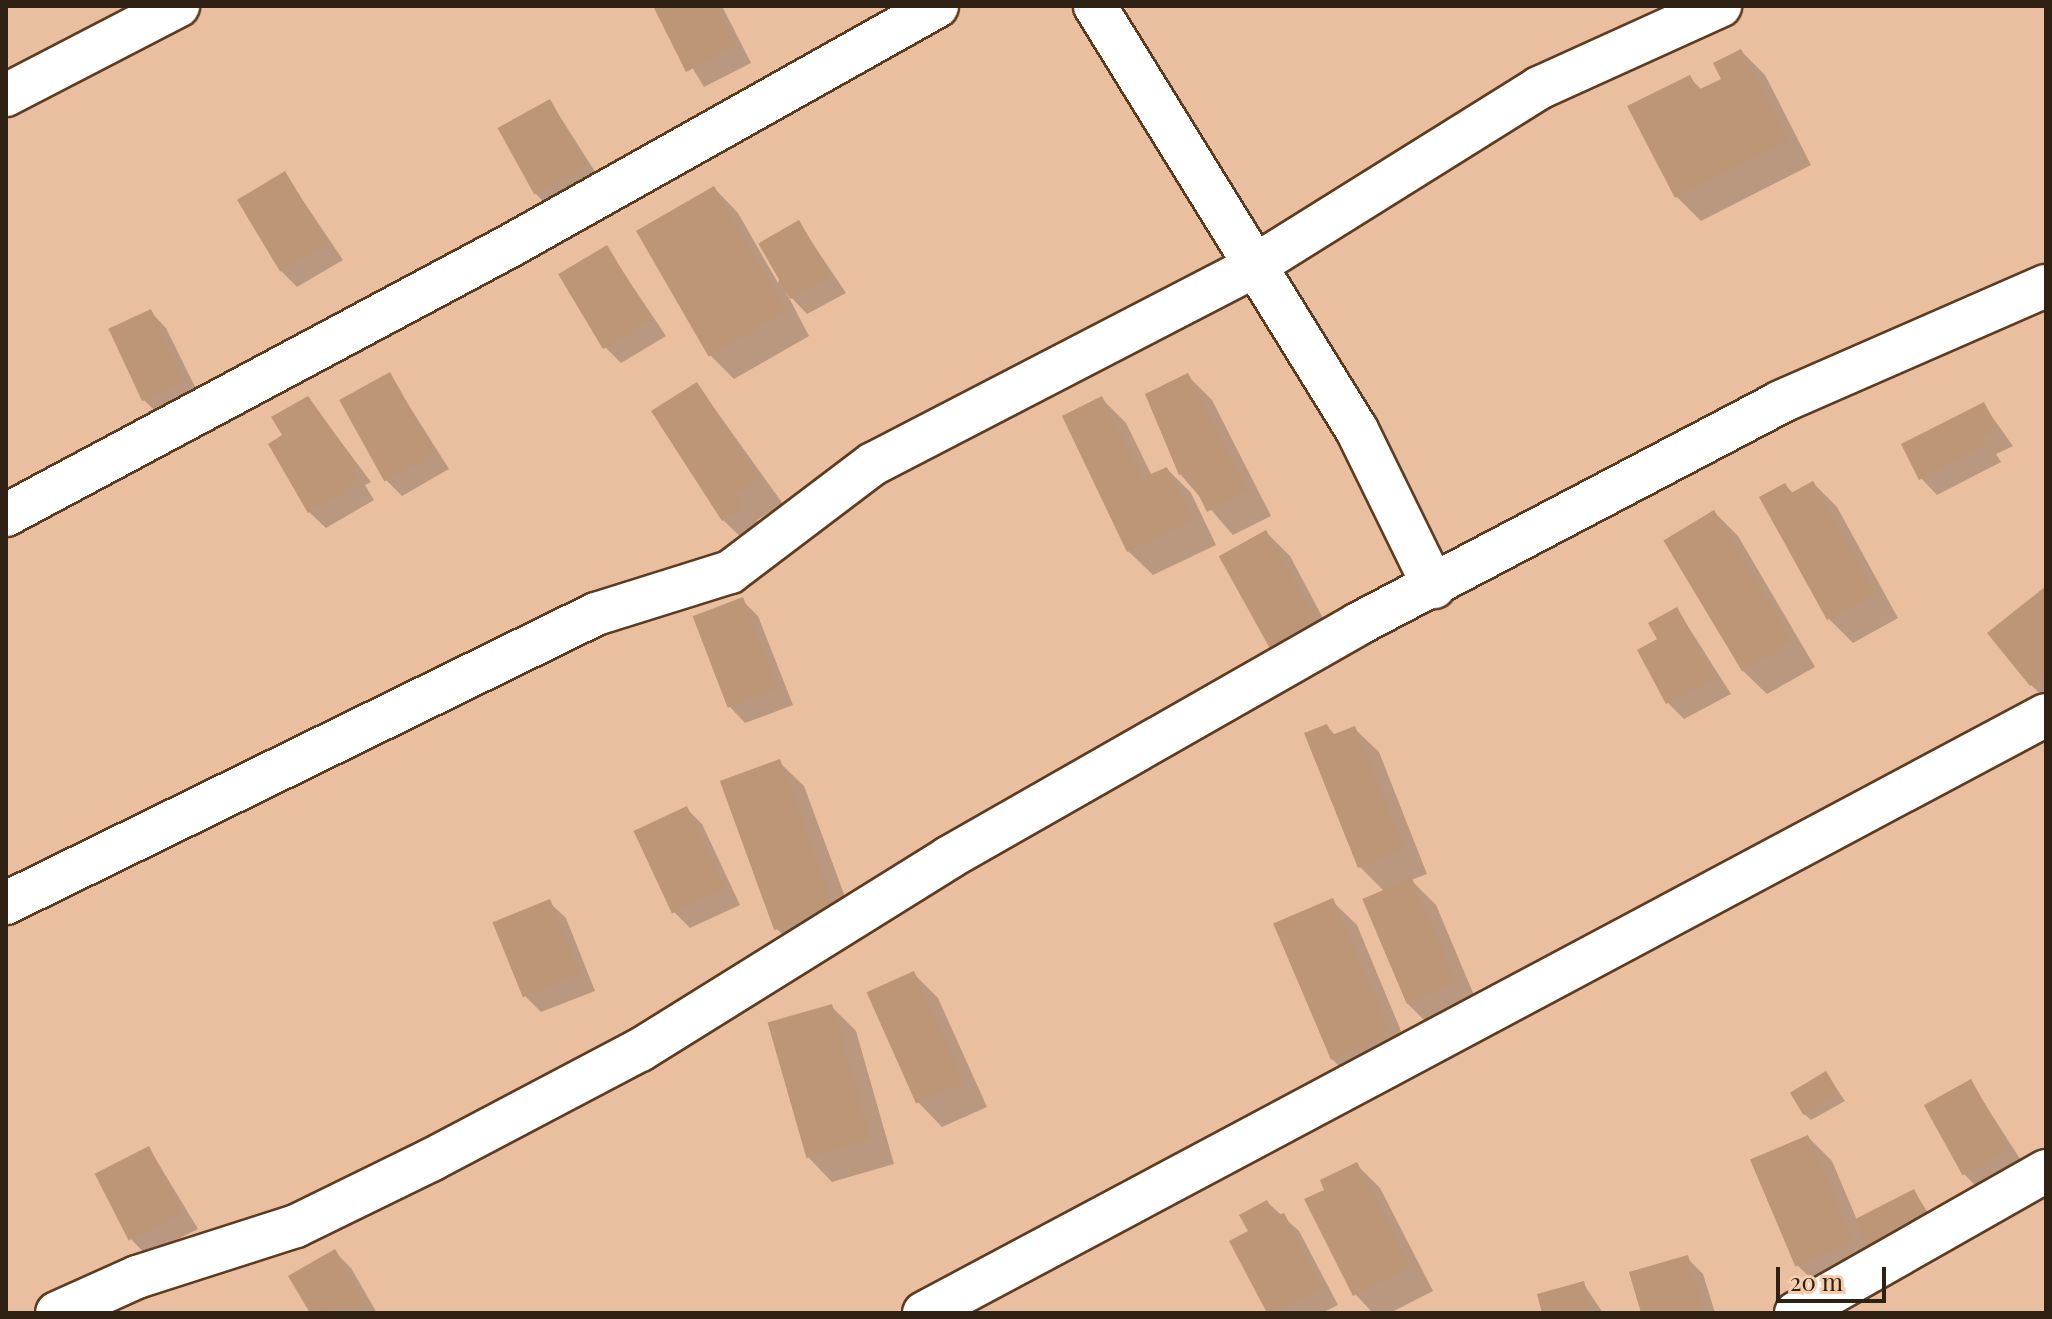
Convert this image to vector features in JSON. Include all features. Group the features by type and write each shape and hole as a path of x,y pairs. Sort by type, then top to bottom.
{"street":[{"path":"6,95 178,6"},
{"path":"6,515 494,255 937,6"},
{"path":"1095,6 1251,268 1357,430 1434,587"},
{"path":"6,903 596,614 730,572 873,464 1251,268 1539,88 1720,6"},
{"path":"57,1313 137,1277 296,1226 612,1065 948,858 1434,587 1780,402 2046,286"},
{"path":"924,1313 982,1299 2046,715"},
{"path":"1796,1313 2046,1171"}],"building":[{"path":"653,6 716,6 737,46 686,72"},
{"path":"1741,49 1788,141 1675,198 1627,106 1690,75 1698,90 1721,79 1713,63"},
{"path":"550,99 587,165 534,195 498,128"},
{"path":"285,171 328,243 280,272 237,200"},
{"path":"714,186 786,312 709,357 636,231"},
{"path":"799,220 831,275 790,299 758,244"},
{"path":"607,245 652,320 603,349 558,274"},
{"path":"151,309 185,382 142,401 108,329"},
{"path":"390,372 435,453 384,481 339,400"},
{"path":"1188,373 1248,491 1207,512 1187,471 1179,475 1145,394"},
{"path":"697,382 760,479 735,495 743,508 722,521 651,411"},
{"path":"308,396 357,465 351,469 359,483 308,513 268,444 282,435 271,417"},
{"path":"1102,396 1142,478 1167,467 1193,520 1127,552 1062,416"},
{"path":"1984,402 1998,429 1982,438 1986,445 1919,480 1901,444"},
{"path":"1813,481 1876,594 1827,620 1759,497 1785,483 1791,493"},
{"path":"1714,510 1793,641 1742,672 1663,540"},
{"path":"1266,530 1322,631 1275,657 1219,556"},
{"path":"2046,586 2046,674 2030,686 1987,633"},
{"path":"743,597 778,688 728,708 693,616"},
{"path":"1677,607 1716,678 1666,704 1637,650 1657,639 1648,623"},
{"path":"1327,724 1332,735 1355,726 1404,850 1358,868 1304,733"},
{"path":"780,759 834,908 774,930 720,781"},
{"path":"687,806 725,888 672,913 634,831"},
{"path":"1412,878 1457,983 1407,1004 1362,899"},
{"path":"1333,898 1391,1034 1331,1060 1273,923"},
{"path":"550,899 580,974 523,997 493,922"},
{"path":"914,971 964,1082 916,1104 866,992"},
{"path":"832,1004 871,1140 806,1158 768,1022"},
{"path":"1826,1071 1839,1093 1803,1115 1790,1093"},
{"path":"1971,1079 2010,1149 1963,1175 1924,1105"},
{"path":"1808,1135 1853,1242 1795,1266 1750,1160"},
{"path":"149,1146 183,1213 129,1241 95,1174"},
{"path":"1357,1162 1410,1267 1353,1296 1304,1199 1324,1190 1320,1180"},
{"path":"1914,1189 1932,1225 1872,1255 1854,1219"},
{"path":"1267,1200 1276,1216 1284,1213 1323,1288 1275,1313 1267,1313 1229,1241 1248,1231 1239,1215"},
{"path":"335,1249 368,1306 310,1313 288,1276"},
{"path":"1688,1255 1705,1313 1641,1313 1629,1272"},
{"path":"1584,1281 1592,1313 1542,1313 1537,1294"}]}
